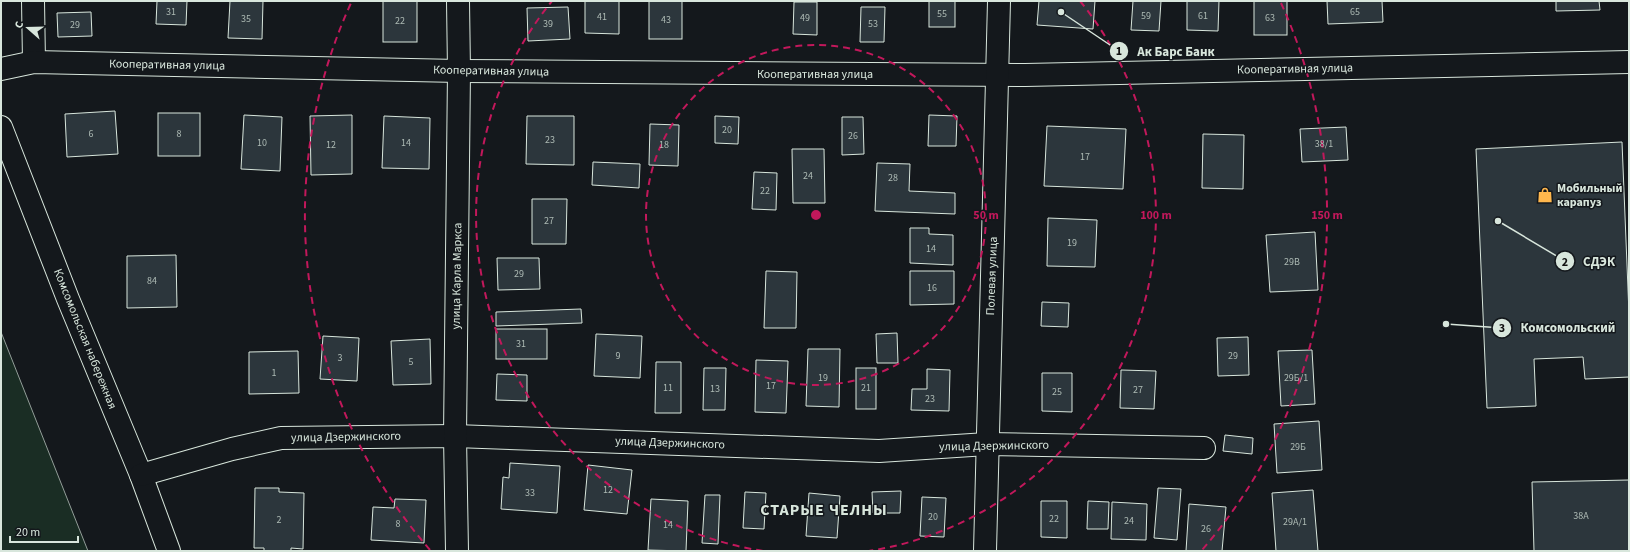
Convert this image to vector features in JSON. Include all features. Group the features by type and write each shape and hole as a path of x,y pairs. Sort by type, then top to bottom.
{"street":[{"path":"33,1 34,62"},
{"name":"улица Карла Маркса","path":"457,551 455,436 459,72 458,1"},
{"name":"Полевая улица","path":"985,551 999,1"},
{"name":"Кооперативная улица","path":"1,69 34,62 459,72 998,75 1629,62"},
{"name":"Комсомольская набережная","path":"1,127 68,299 141,475 169,551"},
{"name":"улица Дзержинского","path":"141,475 232,449 281,438 455,436 879,451 987,444 1204,448"}],"green space":[{"path":"1,332 88,551 1,551"}],"building":[{"path":"157,1 187,1 186,25 156,24"},
{"path":"230,1 263,1 262,39 228,38"},
{"path":"383,1 417,1 417,42 383,42"},
{"path":"585,1 619,1 619,34 585,33"},
{"path":"649,1 682,1 682,39 649,39"},
{"path":"929,1 955,1 955,27 929,27"},
{"path":"1039,1 1095,1 1093,29 1037,25"},
{"path":"1133,1 1161,1 1159,31 1131,30"},
{"path":"1187,1 1219,1 1218,31 1187,30"},
{"path":"1254,1 1287,1 1287,35 1254,35"},
{"path":"1327,1 1382,1 1383,22 1328,24"},
{"path":"1556,1 1599,1 1600,10 1556,11"},
{"path":"794,2 817,2 817,35 793,34"},
{"path":"568,7 570,39 528,41 527,8"},
{"path":"861,7 885,7 884,42 860,42"},
{"path":"91,12 92,36 58,37 57,13"},
{"path":"115,111 118,154 67,157 65,114"},
{"path":"158,113 200,113 200,156 158,156"},
{"path":"244,115 282,117 280,171 241,169"},
{"path":"352,115 352,174 311,175 310,116"},
{"path":"929,115 957,116 956,146 928,146"},
{"path":"384,116 430,118 429,169 382,168"},
{"path":"527,116 574,116 574,165 526,164"},
{"path":"715,116 739,117 738,144 715,143"},
{"path":"842,117 863,117 864,154 842,155"},
{"path":"650,124 679,125 678,166 649,165"},
{"path":"1047,126 1126,129 1123,189 1044,186"},
{"path":"1346,127 1348,160 1302,162 1300,129"},
{"path":"1203,134 1244,135 1243,189 1202,188"},
{"path":"1622,142 1629,314 1629,377 1585,379 1583,357 1534,359 1536,406 1487,408 1476,149"},
{"path":"792,149 824,149 825,203 793,203"},
{"path":"593,162 640,164 639,188 592,185"},
{"path":"877,163 910,164 909,191 955,193 955,214 875,211"},
{"path":"754,172 777,173 776,210 752,209"},
{"path":"532,199 567,199 566,244 532,244"},
{"path":"1048,218 1097,220 1095,267 1047,266"},
{"path":"910,228 929,228 929,234 953,235 953,265 910,263"},
{"path":"1315,232 1318,290 1270,292 1266,235"},
{"path":"176,255 177,307 127,308 127,256"},
{"path":"497,258 539,258 540,289 498,290"},
{"path":"766,271 797,272 796,328 764,328"},
{"path":"910,271 954,271 954,304 910,305"},
{"path":"1042,302 1069,303 1068,327 1041,326"},
{"path":"581,309 582,323 496,326 496,312"},
{"path":"496,329 547,329 547,359 496,359"},
{"path":"897,333 898,363 877,363 876,334"},
{"path":"596,334 642,336 640,378 594,376"},
{"path":"323,336 359,338 357,381 320,379"},
{"path":"1248,337 1249,375 1218,376 1217,338"},
{"path":"430,339 431,384 393,385 391,341"},
{"path":"808,349 840,349 839,407 806,406"},
{"path":"1312,350 1315,404 1281,406 1278,351"},
{"path":"298,351 299,393 249,394 249,352"},
{"path":"756,360 788,361 786,413 755,412"},
{"path":"656,362 681,362 681,413 655,413"},
{"path":"704,368 726,368 725,410 703,410"},
{"path":"856,368 876,368 876,409 856,409"},
{"path":"927,369 950,370 949,411 911,410 912,389 927,389"},
{"path":"1121,370 1156,371 1154,409 1120,408"},
{"path":"1042,373 1072,373 1072,412 1042,411"},
{"path":"497,374 527,375 527,401 496,400"},
{"path":"1319,421 1322,470 1277,473 1274,424"},
{"path":"1225,435 1253,438 1252,454 1223,451"},
{"path":"510,463 560,466 557,513 501,509 503,477 509,478"},
{"path":"588,465 632,470 627,514 584,510"},
{"path":"1629,480 1629,551 1534,551 1532,482"},
{"path":"255,488 279,488 279,492 304,493 303,549 291,548 291,551 264,551 264,548 254,548"},
{"path":"1158,488 1181,489 1177,540 1154,538"},
{"path":"1313,490 1318,551 1276,551 1272,493"},
{"path":"901,491 900,513 873,513 872,492"},
{"path":"745,492 766,493 764,529 743,528"},
{"path":"809,493 840,496 837,538 806,536"},
{"path":"705,495 720,495 718,544 702,543"},
{"path":"922,497 946,498 944,537 920,536"},
{"path":"395,499 426,500 424,543 371,540 373,507 394,508"},
{"path":"651,499 688,501 686,551 648,550"},
{"path":"1041,501 1067,501 1067,538 1041,537"},
{"path":"1088,501 1109,502 1108,529 1087,529"},
{"path":"1112,502 1147,504 1146,540 1111,539"},
{"path":"1189,504 1226,507 1222,551 1186,551"}],"place":[{"name":"Ак Барс Банк","path":"1061,12"},
{"name":"Мобильный карапуз","path":"1545,195"},
{"name":"СДЭК","path":"1498,221"},
{"name":"Комсомольский","path":"1446,324"}],"district":[{"name":"СТАРЫЕ ЧЕЛНЫ","path":"824,510"}]}
